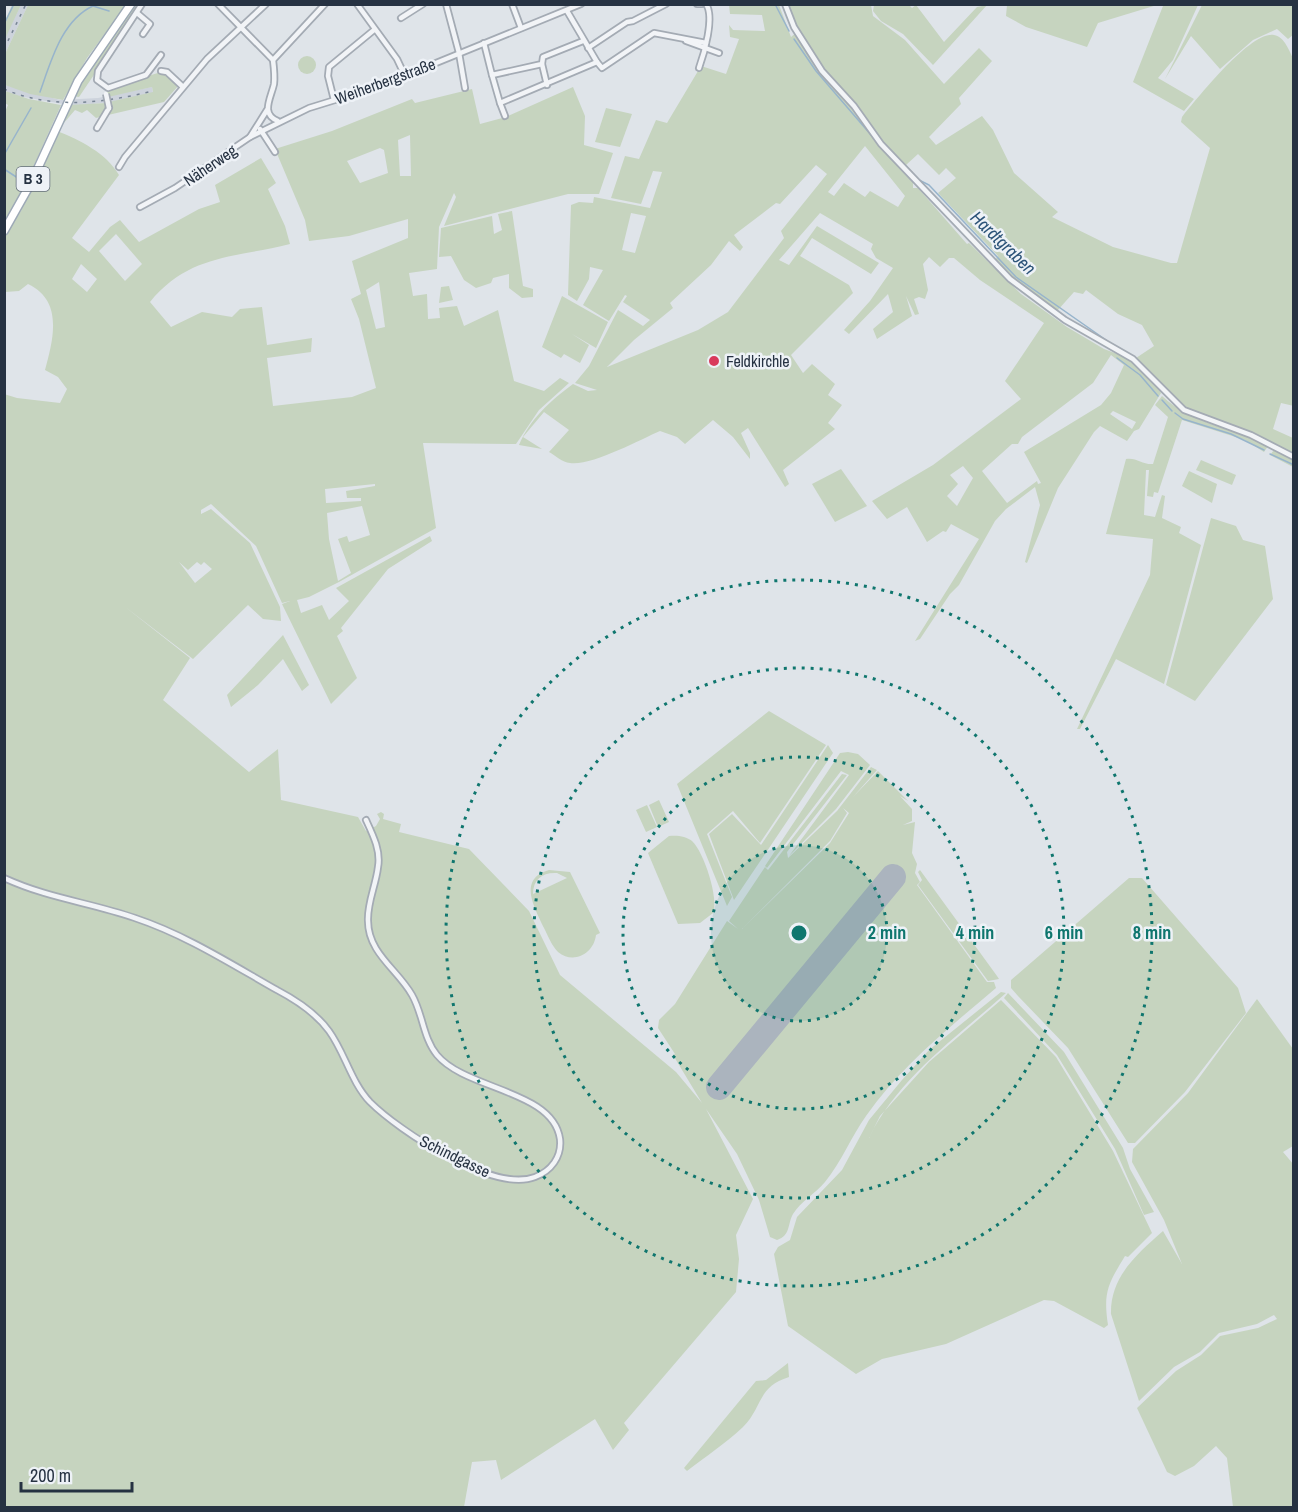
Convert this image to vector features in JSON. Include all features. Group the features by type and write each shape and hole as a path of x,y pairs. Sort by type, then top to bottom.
{"main road":[{"name":"B 3","path":"4,231 31,183 83,72 131,4"}],"street":[{"path":"97,128 109,108 104,87 97,80 98,71 142,4"},
{"path":"219,4 273,60 325,4"},
{"path":"119,167 124,157 182,86 266,4"},
{"path":"357,4 374,30 397,58 405,76"},
{"path":"401,18 423,4"},
{"path":"446,4 459,53 465,88"},
{"path":"512,4 521,28"},
{"path":"588,48 627,22 666,4"},
{"path":"699,68 709,20 706,4"},
{"path":"784,4 794,27 822,71 854,106 881,144 1010,279 1065,320 1133,358 1184,410 1251,435 1293,457"},
{"name":"Weiherbergstraße","path":"250,137 278,121 405,76 579,5"},
{"path":"567,11 583,41 602,68 654,33 678,37 719,53"},
{"path":"137,13 150,24 143,34"},
{"path":"334,100 328,76 330,67 374,30"},
{"path":"547,84 542,64 543,57 583,41"},
{"path":"484,43 505,116"},
{"path":"104,87 146,75 161,55"},
{"name":"Näherweg","path":"140,207 175,188 250,137 267,110 274,83 273,60"},
{"path":"500,103 597,62"},
{"path":"492,75 542,64"},
{"path":"161,71 167,72 182,86"},
{"path":"267,110 271,117 278,121"},
{"path":"257,125 276,152"},
{"name":"Schindgasse","path":"4,878 49,897 138,919 203,948 295,1000 320,1020 334,1039 369,1100 422,1141 462,1162 509,1180 522,1181 541,1175 551,1167 559,1155 560,1140 555,1124 533,1104 459,1072 441,1060 431,1046 413,997 372,942 368,920 379,855 366,820"}],"shaded area":[{"path":"21,5 28,5 5,54 4,39"},
{"path":"5,85 60,100 98,98 152,87 153,93 119,101 74,106 13,95 5,91"}],"green space":[{"path":"12,5 21,5 5,39 5,21"},
{"path":"28,5 126,5 87,58 63,100 30,94 5,85 5,54"},
{"path":"133,5 141,5 79,97 72,96"},
{"path":"729,5 779,5 791,37 798,31 787,5 871,5 873,16 905,40 944,84 979,48 992,61 959,98 961,104 929,137 936,145 982,116 993,130 1014,173 1058,212 1052,217 1113,247 1171,263 1177,263 1210,148 1181,122 1182,117 1238,54 1264,37 1274,35 1281,38 1294,60 1294,406 1281,403 1273,429 1293,438 1293,455 1231,425 1185,408 1136,358 1154,346 1142,325 1118,314 1086,290 1083,294 1074,292 1057,311 1012,278 995,260 998,256 938,193 956,178 946,168 939,175 918,154 906,165 913,172 913,188 918,188 967,244 969,243 1021,294 1067,327 1104,349 1131,359 1154,381 1161,393 1139,429 1134,431 1127,441 1100,426 1094,432 1058,488 1027,563 1025,562 1040,505 1035,487 1006,509 995,521 959,585 950,594 920,639 915,641 979,539 951,524 946,532 943,531 927,542 907,507 887,519 872,501 933,465 1021,399 1005,381 1044,323 980,280 954,258 949,258 940,267 929,257 923,264 928,290 925,299 919,297 914,299 919,314 915,315 906,296 912,316 877,339 873,329 893,312 888,294 849,334 844,330 870,301 893,268 876,258 871,249 873,244 820,213 779,260 789,265 817,226 879,263 871,274 812,238 800,256 849,285 853,293 791,355 803,373 812,364 835,384 828,395 842,405 828,423 835,429 783,470 789,484 785,487 748,428 741,433 750,453 750,459 733,437 713,420 685,444 677,437 660,431 603,457 579,463 570,463 549,452 569,430 544,412 524,435 542,411 573,384 588,391 597,390 575,383 589,366 618,310 643,326 650,320 623,302 627,296 625,295 609,321 583,305 603,270 590,267 589,279 577,301 568,295 571,205 579,202 593,203 594,197 650,208 662,172 653,171 641,204 611,198 625,156 639,159 656,120 667,123 701,66 726,74 739,39 730,37 729,25 733,30 765,31 762,15 730,14","holes":["865,146 905,196 898,207 870,191 865,197 844,183 834,196 828,192","816,165 827,174 781,231 784,238 728,312 698,330 607,367 634,340 673,308 670,303 711,265 729,241 740,251 743,247 734,235 776,203 780,204","631,213 646,216 635,253 622,250","1111,355 1124,365 1111,393 1101,405 1024,452 1041,483 1038,484 1037,481 1007,503 982,471 1012,444 1018,444 1022,437 1093,383","1113,411 1136,422 1132,429 1110,414","963,466 973,478 957,506 947,496 958,484 950,475"]},
{"path":"874,5 909,5 912,8 916,5 944,42 977,7 987,5 933,65 903,34 881,21 873,11"},
{"path":"1007,5 1157,5 1098,23 1087,47 1026,27 1006,16"},
{"path":"1157,5 1198,5 1173,60 1158,78 1194,99 1184,111 1133,82 1163,6"},
{"path":"1202,5 1293,5 1293,35 1288,39 1277,29 1253,40 1220,69 1191,36 1165,79"},
{"path":"307,56 313,59 316,65 313,71 307,74 301,71 298,65 301,59"},
{"path":"161,72 179,85 164,102 108,115 109,102 153,92 152,87 108,97 106,89"},
{"path":"573,87 585,116 584,145 613,153 599,194 568,194 444,226 456,197 454,193 439,227 437,269 409,273 413,296 427,294 428,319 440,318 439,308 457,306 464,326 498,310 514,381 544,391 560,378 569,383 539,410 516,444 423,443 436,528 339,582 309,597 297,600 301,613 322,605 329,620 349,601 336,588 430,536 432,541 388,569 341,628 343,631 337,636 357,678 331,704 282,604 290,601 282,603 256,546 211,504 201,510 201,514 211,509 250,543 280,607 281,621 263,619 248,605 193,659 124,606 190,658 163,700 249,772 278,749 281,800 358,817 366,831 376,826 380,819 377,814 381,812 384,814 383,819 401,824 399,832 469,849 529,911 560,975 676,1072 702,1103 658,1028 659,1020 675,1004 727,921 738,929 729,921 765,867 768,870 842,774 847,775 787,852 788,858 837,811 871,767 877,770 853,797 878,771 908,801 900,796 912,809 912,821 903,825 915,822 912,853 917,864 915,873 920,882 917,885 987,982 994,982 996,988 961,1017 895,1080 866,1116 831,1174 796,1210 787,1232 777,1240 770,1237 759,1200 737,1154 706,1109 753,1199 736,1235 739,1259 736,1292 624,1423 629,1430 613,1450 595,1419 501,1480 496,1460 472,1462 464,1507 5,1507 4,394 17,398 60,403 67,389 58,377 45,370 53,334 53,322 47,300 28,284 19,291 5,292 4,237 21,211 68,106 69,105 106,103 104,116 96,118 87,110 82,113 75,110 57,131 100,154 119,175 72,238 89,252 110,227 120,220 139,242 199,209 220,202 215,185 261,158 276,183 268,189 285,226 290,244 214,260 197,266 165,286 150,302 171,327 202,312 232,317 240,309 262,307 267,345 312,338 311,352 267,358 273,406 352,397 376,388 359,319 351,299 361,294 352,261 408,238 408,219 349,236 309,241 305,220 275,149 332,131 412,99 415,103 472,89 480,124 506,117","holes":["410,135 411,176 400,176 398,140","380,148 384,150 388,173 360,183 347,161","116,234 142,264 125,281 99,251","81,264 97,279 87,292 72,279","379,282 385,327 376,329 366,290","375,484 375,486 346,491 347,498 361,498 361,501 326,503 325,489","362,506 370,535 349,542 347,536 338,539 351,573 338,581 329,539 327,513","179,562 188,570 197,562 201,565 204,562 212,569 195,583","843,808 849,813 830,843 742,929 830,841 847,813"]},
{"path":"5,91 29,99 61,105 26,183 5,222 4,114 8,105 5,103"},
{"path":"606,108 632,114 620,147 595,142"},
{"path":"512,211 523,286 533,289 533,297 522,298 509,288 509,274 493,278 491,283 476,288 464,280 451,256 439,257 441,228 492,216 494,234 502,230 498,214"},
{"path":"449,286 453,300 439,303 441,287"},
{"path":"562,296 608,322 596,348 572,334 589,345 580,363 564,354 561,358 542,347"},
{"path":"1162,396 1186,413 1268,446 1264,452 1245,440 1182,420 1158,493 1154,492 1153,497 1147,496 1149,470 1146,470 1144,515 1155,517 1162,495 1165,496 1162,518 1181,527 1179,533 1201,545 1164,684 1116,659 1080,729 1077,729 1150,575 1153,539 1106,534 1126,459 1153,464 1168,417 1155,405"},
{"path":"523,437 542,449 519,445"},
{"path":"1274,450 1293,459 1293,467 1270,455"},
{"path":"1201,460 1236,475 1232,485 1196,470"},
{"path":"841,469 867,506 835,522 812,484"},
{"path":"1189,471 1217,484 1212,503 1182,486"},
{"path":"1211,518 1236,526 1243,540 1265,546 1273,599 1195,701 1166,685"},
{"path":"283,635 309,685 302,691 283,659 258,685 231,707 227,695"},
{"path":"769,711 826,745 760,843 733,811 707,834 732,897 727,906 677,784"},
{"path":"828,745 833,753 734,900 709,834 732,814 761,845"},
{"path":"840,753 858,754 870,765 836,809 789,856 849,775 841,771 767,868 765,866"},
{"path":"659,800 669,822 658,827 649,805"},
{"path":"647,805 657,827 646,832 636,810"},
{"path":"669,836 681,836 692,841 706,865 714,906 713,913 700,923 678,924 648,853"},
{"path":"549,870 570,872 600,933 596,935 587,952 582,955 564,956 550,941 536,912 531,895 533,880 539,874","holes":["557,873 567,878 533,894 537,880 543,875"]},
{"path":"920,870 999,979 988,981 918,885 922,880 918,872"},
{"path":"1129,878 1142,878 1238,988 1246,1013 1185,1092 1135,1143 1128,1143 1068,1048 1011,988 1011,980"},
{"path":"1001,992 1006,993 930,1060 895,1096 887,1109 929,1062 1001,1000 1056,1057 1113,1151 1152,1233 1128,1257 1125,1256 1114,1274 1108,1289 1106,1304 1108,1325 1104,1328 1054,1301 1044,1300 946,1344 882,1359 856,1374 788,1326 774,1254 778,1247 790,1240 797,1217 842,1170 869,1120 929,1050"},
{"path":"1008,993 1064,1052 1123,1148 1130,1169 1154,1212 1144,1215 1115,1149 1057,1055 1004,998"},
{"path":"1257,999 1293,1049 1293,1146 1283,1152 1294,1165 1293,1507 1233,1507 1227,1458 1216,1446 1194,1466 1175,1476 1167,1472 1137,1408 1176,1371 1201,1355 1220,1336 1258,1328 1277,1319 1274,1315 1257,1324 1219,1333 1200,1352 1174,1367 1139,1401 1111,1314 1115,1289 1120,1278 1144,1248 1163,1231 1182,1264 1164,1220 1132,1162 1133,1149 1188,1093"},
{"path":"788,1363 789,1377 771,1386 743,1427 687,1471 684,1468 756,1381 766,1380"}],"waterway":[{"path":"4,24 14,4"},
{"path":"775,4 789,31"},
{"path":"40,92 59,43 73,21 93,6 109,11"},
{"name":"Hardtgraben","path":"794,39 816,71 890,157"},
{"path":"4,155 31,108"},
{"path":"4,169 24,182"},
{"name":"Hardtgraben","path":"917,179 929,185 1016,277 1106,340"},
{"name":"Hardtgraben","path":"1117,358 1140,375 1158,396"},
{"name":"Hardtgraben","path":"1162,400 1172,411"},
{"name":"Hardtgraben","path":"1175,413 1183,419 1231,434 1264,450"},
{"name":"Hardtgraben","path":"1270,454 1294,465"}],"runway":[{"path":"719,1087 893,877"}],"railway":[{"path":"4,49 26,4"},
{"path":"4,89 22,96 59,102 116,99 153,91"}],"place":[{"name":"Feldkirchle","path":"714,361"}]}
